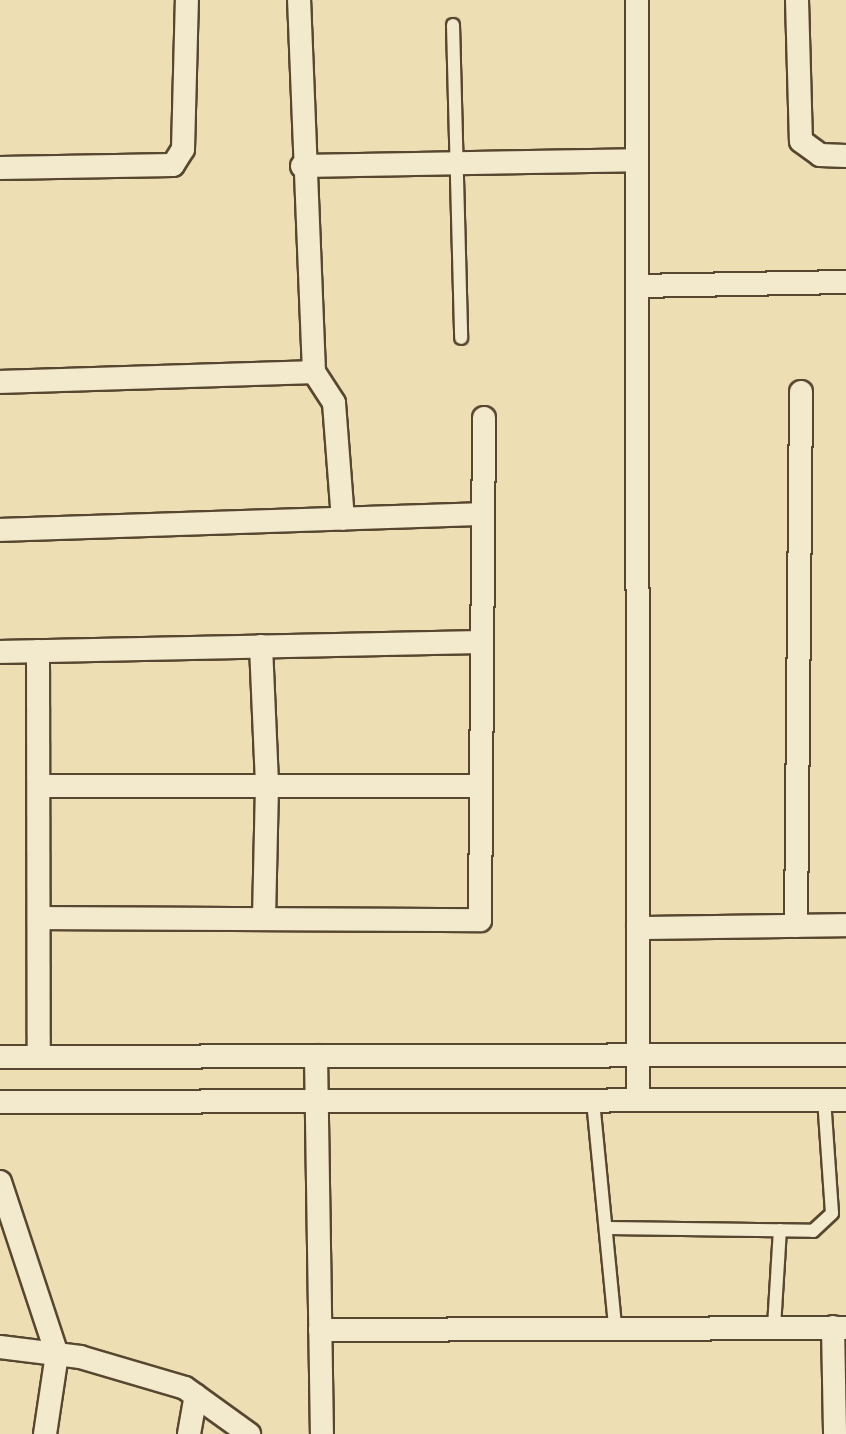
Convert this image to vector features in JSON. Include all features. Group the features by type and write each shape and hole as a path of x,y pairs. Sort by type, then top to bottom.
{"street":[{"path":"0,168 173,165 183,149 186,0"},
{"path":"299,0 302,166 314,372 334,403 343,519"},
{"path":"637,0 638,1100"},
{"path":"797,0 801,141 820,155 846,156"},
{"path":"302,166 637,160"},
{"path":"637,286 846,282"},
{"path":"0,382 314,372"},
{"path":"796,926 801,392"},
{"path":"39,918 480,920 484,418"},
{"path":"0,530 483,514"},
{"path":"0,652 482,642"},
{"path":"261,646 267,786 264,919"},
{"path":"38,651 39,1056"},
{"path":"39,786 481,786"},
{"path":"638,928 846,925"},
{"path":"0,1057 846,1055"},
{"path":"316,1056 322,1434"},
{"path":"0,1102 835,1100"},
{"path":"0,1182 57,1354 45,1434"},
{"path":"320,1330 615,1326 840,1328 835,1434"},
{"path":"0,1347 57,1354 175,1385 196,1396 249,1434"},
{"path":"189,1434 196,1396"}],"lane":[{"path":"453,25 461,338"},
{"path":"608,1228 813,1231 832,1213 835,1100"},
{"path":"593,1101 608,1228 615,1326"},
{"path":"774,1327 780,1230"}]}
